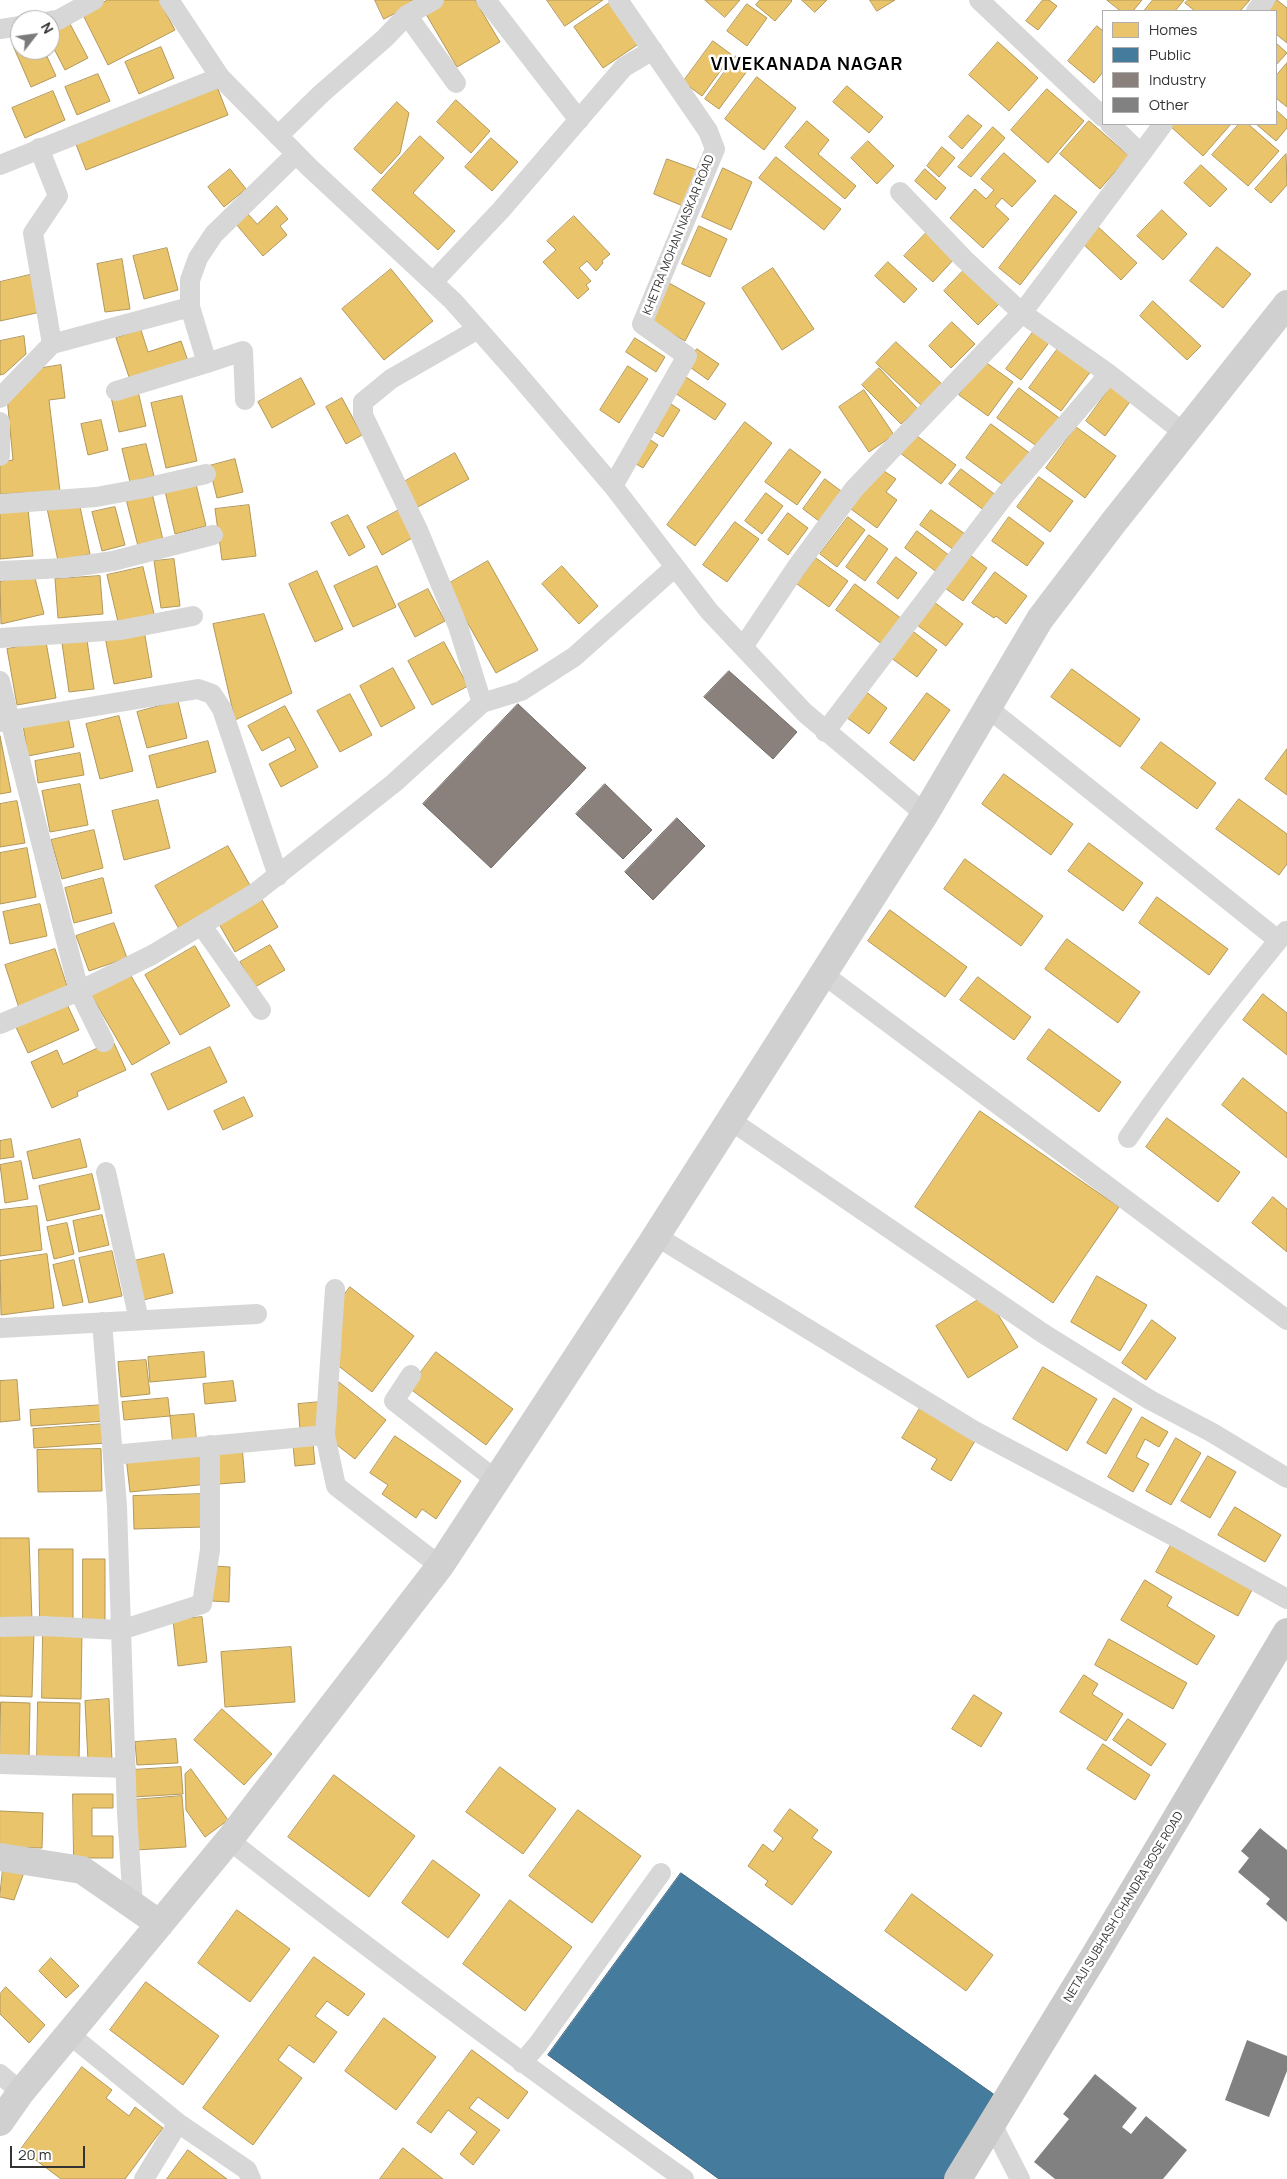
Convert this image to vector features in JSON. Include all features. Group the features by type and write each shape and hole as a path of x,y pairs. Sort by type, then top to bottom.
{"main road":[{"name":"NETAJI SUBHASH CHANDRA BOSE ROAD","path":"958,2179 1100,1947 1287,1632"}],"street":[{"path":"60,19 94,0"},
{"path":"169,0 220,76 296,154 433,282 478,329 613,486 709,611 824,732 925,814"},
{"path":"278,136 321,94 385,38 407,15 434,0"},
{"path":"486,0 579,120"},
{"name":"KHETRA MOHAN NASKAR ROAD","path":"613,486 686,356 642,324 715,149 708,131 618,0"},
{"path":"979,0 1102,116"},
{"path":"1257,10 1265,0"},
{"path":"407,15 456,83"},
{"path":"433,282 501,210 624,67 653,50"},
{"path":"0,165 220,76"},
{"path":"1111,125 1141,154"},
{"path":"743,647 796,568 854,488 1022,313 1163,125"},
{"path":"39,148 58,196 33,233 52,344"},
{"path":"207,363 190,307 190,280 198,258 214,234 296,154"},
{"path":"900,192 964,259 1022,313 1110,374 1184,433"},
{"path":"0,2122 21,2092 229,1840 440,1566 656,1236 925,814 1040,619 1287,304"},
{"path":"0,398 52,344 190,307"},
{"path":"478,329 391,379 363,402 363,415 418,530 458,626 482,703"},
{"path":"116,391 243,351 245,400"},
{"path":"824,732 1006,494 1110,374"},
{"path":"0,422 0,456"},
{"path":"0,504 96,497 206,474"},
{"path":"0,571 65,568 113,561 213,535"},
{"path":"0,1024 79,991 152,955 255,893 394,783 482,703 521,691 574,657 675,567"},
{"path":"0,638 121,630 193,616"},
{"path":"0,681 5,721 79,991 104,1042"},
{"path":"5,721 198,689 212,694 222,709 278,876"},
{"path":"988,708 1283,935 1211,1023 1128,1138"},
{"path":"202,926 261,1010"},
{"path":"823,974 1287,1320"},
{"path":"730,1120 1044,1334 1150,1400 1211,1432 1287,1478"},
{"path":"106,1172 139,1320"},
{"path":"656,1236 972,1430 1179,1539 1287,1599"},
{"path":"335,1289 325,1435 336,1486 440,1566"},
{"path":"0,1328 257,1314"},
{"path":"102,1322 117,1506 126,1768 133,1905"},
{"path":"411,1375 394,1401 496,1480"},
{"path":"113,1455 325,1435"},
{"path":"0,1627 42,1626 121,1630 202,1604 210,1550 210,1445"},
{"path":"0,1764 126,1768"},
{"path":"229,1840 331,1920 522,2063 684,2179"},
{"path":"0,1857 82,1870 160,1924"},
{"path":"522,2063 538,2044 661,1872"},
{"path":"69,2034 178,2122 247,2170 251,2179"},
{"path":"0,2074 21,2092"},
{"path":"144,2179 178,2122"},
{"path":"992,2124 1020,2179"}],"building: Homes":[{"path":"108,0 159,0 175,30 108,65 82,13"},
{"path":"375,0 421,0 384,19"},
{"path":"438,0 475,0 500,42 457,67 423,9"},
{"path":"547,0 603,0 565,26"},
{"path":"705,0 740,0 725,17"},
{"path":"760,0 792,1 775,21 756,5"},
{"path":"802,0 827,0 815,12"},
{"path":"870,0 895,0 877,11"},
{"path":"1043,0 1049,0 1057,6 1038,30 1026,21"},
{"path":"1107,0 1142,0 1134,10 1120,10"},
{"path":"1153,0 1184,0 1176,10 1145,10"},
{"path":"1188,0 1250,0 1241,10 1194,10 1185,3"},
{"path":"1277,0 1287,8 1287,43 1277,35 1277,10 1268,10"},
{"path":"611,2 640,43 603,68 574,27"},
{"path":"747,4 767,18 747,46 727,31"},
{"path":"69,22 88,58 65,70 60,60 60,27"},
{"path":"1097,26 1102,30 1102,73 1094,83 1068,61"},
{"path":"713,41 732,55 702,96 683,82"},
{"path":"998,42 1038,78 1009,111 969,75"},
{"path":"1277,44 1287,53 1277,64"},
{"path":"161,47 174,78 139,94 125,62"},
{"path":"736,56 750,67 719,109 705,99"},
{"path":"19,60 49,60 56,76 31,87"},
{"path":"1287,63 1287,107 1277,99 1277,75"},
{"path":"98,74 110,101 77,115 65,87"},
{"path":"757,77 796,108 764,150 725,119"},
{"path":"216,84 228,115 86,170 74,139"},
{"path":"847,86 883,117 869,133 833,102"},
{"path":"1047,89 1084,121 1048,163 1011,130"},
{"path":"53,91 65,120 25,138 12,108"},
{"path":"456,100 490,131 471,153 437,122"},
{"path":"397,102 409,113 400,153 381,174 354,149"},
{"path":"1277,111 1287,120 1287,128 1276,141 1257,125 1277,125"},
{"path":"968,115 982,126 962,149 949,137"},
{"path":"807,121 829,140 818,154 856,186 845,199 785,147"},
{"path":"1089,121 1129,156 1100,189 1060,154"},
{"path":"1169,125 1230,125 1203,156"},
{"path":"1238,125 1249,125 1279,151 1248,186 1212,155"},
{"path":"993,127 1005,138 971,177 958,167"},
{"path":"420,136 444,158 413,193 455,231 438,250 372,190"},
{"path":"491,138 518,162 492,191 465,167"},
{"path":"868,141 894,166 877,184 851,158"},
{"path":"942,147 955,158 939,177 927,166"},
{"path":"1004,153 1036,181 1012,207 1002,198 995,206 1009,219 983,248 950,218 975,189 986,199 994,190 981,179"},
{"path":"1286,154 1287,185 1271,203 1255,189"},
{"path":"776,157 841,209 824,230 759,178"},
{"path":"667,159 697,170 683,206 654,194"},
{"path":"1201,165 1227,189 1210,207 1184,183"},
{"path":"723,168 752,182 731,230 702,217"},
{"path":"230,169 246,189 224,207 208,187"},
{"path":"925,169 946,188 936,200 915,181"},
{"path":"1055,195 1077,212 1020,285 999,268"},
{"path":"277,206 288,219 280,226 287,235 263,256 236,224 248,214 257,224"},
{"path":"1162,210 1187,234 1163,260 1137,236"},
{"path":"574,216 610,254 602,261 603,263 596,271 587,261 579,268 591,281 586,285 589,289 578,299 543,262 556,250 547,241"},
{"path":"1095,224 1137,263 1121,280 1080,241"},
{"path":"699,226 727,239 710,277 682,264"},
{"path":"926,233 954,259 933,282 904,256"},
{"path":"1217,247 1251,274 1223,308 1190,281"},
{"path":"167,248 178,290 144,299 133,256"},
{"path":"122,259 130,309 105,312 97,264"},
{"path":"888,262 917,289 904,303 875,276"},
{"path":"773,268 814,329 782,350 742,288"},
{"path":"391,269 433,321 384,360 342,309"},
{"path":"964,270 999,304 978,325 944,291"},
{"path":"38,273 41,312 0,321 0,282"},
{"path":"669,283 705,303 685,341 649,321"},
{"path":"1153,301 1201,346 1187,360 1140,316"},
{"path":"952,322 975,344 951,368 929,346"},
{"path":"1036,328 1051,340 1021,380 1006,369"},
{"path":"141,330 148,352 181,341 188,361 130,380 116,338"},
{"path":"24,336 26,354 4,374 0,375 0,341"},
{"path":"635,338 665,357 656,372 626,352"},
{"path":"896,342 942,384 922,406 876,363"},
{"path":"1059,347 1091,371 1061,411 1029,388"},
{"path":"697,349 719,364 708,380 687,365"},
{"path":"984,361 1013,382 988,416 959,395"},
{"path":"61,365 65,398 49,400 60,491 0,494 0,462 13,460 7,397 35,369"},
{"path":"628,366 648,379 619,423 600,410"},
{"path":"879,368 918,409 901,424 862,385"},
{"path":"686,377 726,404 715,420 675,393"},
{"path":"301,378 315,404 272,428 258,402"},
{"path":"1112,385 1132,399 1105,436 1086,421"},
{"path":"1019,388 1062,420 1041,449 997,418"},
{"path":"864,390 894,435 869,452 839,407"},
{"path":"138,391 146,426 119,432 111,397"},
{"path":"182,396 197,461 166,468 151,403"},
{"path":"342,398 362,435 346,444 326,407"},
{"path":"671,404 680,410 663,437 653,431"},
{"path":"101,420 108,450 88,455 81,424"},
{"path":"745,422 772,443 695,546 667,525"},
{"path":"991,424 1031,454 1006,487 966,458"},
{"path":"1076,427 1116,456 1085,498 1046,468"},
{"path":"913,433 956,465 941,484 899,452"},
{"path":"646,437 658,445 643,468 631,461"},
{"path":"146,444 154,476 130,482 122,449"},
{"path":"790,449 821,472 797,505 765,482"},
{"path":"455,453 469,479 416,508 402,483"},
{"path":"235,459 243,492 217,498 209,466"},
{"path":"881,469 896,479 886,492 897,500 877,528 851,509"},
{"path":"961,469 997,496 985,511 949,484"},
{"path":"1039,477 1073,501 1050,532 1017,507"},
{"path":"825,479 845,494 823,524 803,509"},
{"path":"196,484 206,526 175,534 165,491"},
{"path":"152,493 163,540 138,546 126,499"},
{"path":"766,493 783,506 762,534 745,521"},
{"path":"79,502 90,554 58,561 47,508"},
{"path":"249,505 256,556 222,560 215,509"},
{"path":"115,507 125,545 102,551 92,512"},
{"path":"28,509 33,556 0,559 0,512"},
{"path":"399,510 414,537 382,555 367,527"},
{"path":"931,510 965,534 954,550 920,525"},
{"path":"788,513 808,528 788,555 768,540"},
{"path":"348,515 365,547 349,556 331,523"},
{"path":"848,517 865,530 837,567 820,554"},
{"path":"1009,517 1044,543 1027,566 992,541"},
{"path":"735,522 759,539 727,582 703,565"},
{"path":"917,531 950,556 938,573 905,548"},
{"path":"869,535 888,549 865,581 846,567"},
{"path":"970,555 987,568 963,601 945,588"},
{"path":"896,557 917,573 898,599 877,583"},
{"path":"816,558 848,581 829,607 797,584"},
{"path":"174,559 180,606 161,608 154,561"},
{"path":"488,561 538,650 496,673 446,585"},
{"path":"377,566 396,607 353,627 334,586"},
{"path":"562,566 598,606 579,624 542,584"},
{"path":"143,567 155,618 119,626 107,575"},
{"path":"317,571 343,629 315,642 289,584"},
{"path":"995,572 1027,596 1006,624 996,616 994,618 972,603"},
{"path":"34,574 44,614 1,624 0,582"},
{"path":"100,576 103,614 58,618 55,579"},
{"path":"855,584 902,619 883,645 836,610"},
{"path":"428,589 445,621 415,637 398,604"},
{"path":"934,602 963,624 946,646 917,625"},
{"path":"264,614 292,693 235,720 213,624"},
{"path":"910,629 937,650 917,677 890,657"},
{"path":"144,630 152,677 114,684 105,637"},
{"path":"87,640 94,689 69,692 62,643"},
{"path":"46,642 56,698 17,705 7,649"},
{"path":"444,642 468,686 432,705 408,661"},
{"path":"393,668 415,708 381,727 360,686"},
{"path":"1072,669 1140,719 1120,747 1051,697"},
{"path":"865,691 887,708 869,734 846,717"},
{"path":"927,693 950,710 914,761 890,743"},
{"path":"350,694 372,735 340,752 317,711"},
{"path":"178,701 187,738 147,748 137,712"},
{"path":"285,706 318,767 281,787 269,764 296,750 289,737 262,751 248,726"},
{"path":"119,716 133,771 100,779 86,724"},
{"path":"68,717 74,747 28,756 23,725"},
{"path":"0,736 11,792 0,794"},
{"path":"208,741 216,772 157,788 149,756"},
{"path":"1161,742 1216,783 1197,809 1141,768"},
{"path":"1287,749 1287,795 1265,779"},
{"path":"80,753 84,775 38,783 35,761"},
{"path":"1004,774 1073,824 1051,855 982,804"},
{"path":"80,784 88,825 50,832 42,791"},
{"path":"1239,799 1287,834 1287,864 1279,875 1216,829"},
{"path":"158,800 170,848 124,860 112,811"},
{"path":"17,801 25,843 0,847 0,804"},
{"path":"94,830 103,868 62,879 51,840"},
{"path":"1089,843 1143,883 1123,911 1068,871"},
{"path":"228,846 252,889 179,929 155,886"},
{"path":"27,848 36,897 0,904 0,853"},
{"path":"965,859 1043,916 1021,946 944,889"},
{"path":"103,878 112,913 74,923 65,888"},
{"path":"1157,897 1228,949 1209,975 1139,923"},
{"path":"262,900 278,927 235,952 219,924"},
{"path":"40,904 47,936 10,944 3,912"},
{"path":"890,910 967,967 945,997 868,941"},
{"path":"114,923 127,958 89,971 76,936"},
{"path":"1067,939 1140,992 1118,1023 1045,969"},
{"path":"270,945 285,970 255,987 240,962"},
{"path":"195,946 230,1006 180,1035 145,975"},
{"path":"55,949 69,992 19,1008 5,965"},
{"path":"127,969 170,1043 132,1065 89,991"},
{"path":"978,977 1031,1017 1014,1040 960,1000"},
{"path":"1263,994 1287,1013 1287,1055 1243,1020"},
{"path":"66,1002 79,1030 28,1053 15,1025"},
{"path":"1049,1029 1121,1082 1099,1112 1027,1059"},
{"path":"113,1041 126,1070 77,1092 78,1096 52,1108 31,1062 57,1050 63,1064"},
{"path":"210,1047 227,1082 168,1110 151,1074"},
{"path":"1243,1078 1287,1113 1287,1158 1222,1105"},
{"path":"244,1097 253,1116 223,1130 214,1111"},
{"path":"980,1111 1119,1207 1053,1303 915,1207"},
{"path":"1167,1118 1240,1172 1218,1202 1146,1147"},
{"path":"11,1139 14,1157 0,1159 0,1141"},
{"path":"80,1139 87,1167 33,1179 27,1152"},
{"path":"21,1161 28,1199 5,1203 0,1165"},
{"path":"92,1174 100,1209 47,1221 39,1186"},
{"path":"1273,1197 1287,1209 1287,1252 1252,1223"},
{"path":"37,1206 42,1250 0,1256 0,1210"},
{"path":"102,1215 109,1245 79,1252 73,1221"},
{"path":"67,1223 74,1254 54,1259 47,1227"},
{"path":"112,1251 122,1296 89,1303 79,1258"},
{"path":"47,1254 54,1308 1,1315 0,1261"},
{"path":"164,1254 173,1293 143,1300 134,1261"},
{"path":"74,1260 83,1302 63,1306 53,1265"},
{"path":"1097,1276 1147,1305 1120,1351 1071,1322"},
{"path":"350,1287 414,1336 372,1392 336,1364 339,1302"},
{"path":"986,1295 1018,1347 968,1378 936,1326"},
{"path":"1152,1320 1176,1338 1146,1380 1122,1363"},
{"path":"204,1352 206,1377 150,1382 148,1357"},
{"path":"436,1352 513,1409 486,1445 409,1388"},
{"path":"146,1360 150,1394 121,1397 118,1362"},
{"path":"1043,1367 1097,1399 1067,1451 1013,1419"},
{"path":"17,1380 20,1420 0,1422 0,1381"},
{"path":"233,1381 236,1401 205,1404 203,1384"},
{"path":"339,1382 386,1420 355,1459 328,1438"},
{"path":"168,1398 170,1416 124,1420 122,1402"},
{"path":"1114,1398 1132,1409 1106,1454 1087,1443"},
{"path":"321,1402 323,1428 300,1430 298,1404"},
{"path":"923,1403 978,1436 951,1481 931,1469 937,1459 902,1438"},
{"path":"104,1405 105,1421 31,1426 30,1410"},
{"path":"194,1414 197,1445 173,1447 170,1416"},
{"path":"1142,1417 1168,1432 1159,1447 1145,1439 1136,1457 1149,1464 1133,1492 1108,1477"},
{"path":"105,1424 107,1443 34,1448 33,1429"},
{"path":"395,1436 461,1481 436,1519 422,1509 416,1518 382,1494 388,1485 370,1473"},
{"path":"1176,1438 1201,1453 1171,1505 1146,1491"},
{"path":"313,1443 315,1464 295,1466 293,1445"},
{"path":"242,1445 245,1482 219,1484 216,1447"},
{"path":"101,1449 102,1491 38,1492 37,1450"},
{"path":"205,1449 208,1484 130,1492 126,1457"},
{"path":"1208,1456 1236,1472 1210,1518 1181,1501"},
{"path":"204,1494 205,1527 134,1529 133,1496"},
{"path":"1235,1507 1281,1535 1265,1562 1218,1535"},
{"path":"0,1538 29,1538 32,1620 0,1621"},
{"path":"1171,1545 1252,1590 1238,1616 1156,1572"},
{"path":"39,1549 73,1549 73,1622 40,1622"},
{"path":"83,1559 105,1559 105,1620 83,1621"},
{"path":"213,1566 230,1567 229,1602 212,1601"},
{"path":"1145,1580 1172,1597 1167,1606 1215,1636 1197,1665 1121,1620"},
{"path":"202,1617 207,1662 178,1666 173,1620"},
{"path":"0,1631 34,1632 32,1697 0,1696"},
{"path":"43,1631 82,1632 81,1699 42,1698"},
{"path":"1109,1639 1187,1683 1173,1709 1095,1665"},
{"path":"291,1647 295,1702 225,1707 221,1652"},
{"path":"1084,1675 1098,1684 1092,1694 1123,1714 1106,1741 1060,1712"},
{"path":"974,1695 1002,1713 981,1747 952,1729"},
{"path":"109,1699 112,1760 88,1761 85,1701"},
{"path":"1,1702 30,1703 29,1758 0,1757"},
{"path":"38,1702 80,1703 79,1761 37,1760"},
{"path":"222,1709 272,1754 244,1785 194,1740"},
{"path":"1128,1719 1166,1744 1151,1766 1113,1740"},
{"path":"176,1739 178,1763 137,1765 135,1742"},
{"path":"1103,1744 1150,1775 1135,1800 1087,1769"},
{"path":"181,1767 183,1794 133,1797 132,1770"},
{"path":"500,1767 556,1809 523,1854 466,1812"},
{"path":"191,1769 228,1820 205,1837 186,1810 185,1774"},
{"path":"334,1775 415,1836 369,1897 288,1837"},
{"path":"73,1794 113,1794 113,1808 92,1808 92,1836 113,1836 113,1858 74,1858"},
{"path":"182,1796 186,1847 136,1850 132,1800"},
{"path":"790,1809 818,1830 812,1838 832,1852 792,1905 765,1885 768,1881 748,1866 763,1844 773,1852 783,1838 774,1831"},
{"path":"578,1810 641,1856 592,1923 529,1876"},
{"path":"0,1811 43,1813 42,1848 0,1847"},
{"path":"4,1859 27,1864 14,1900 0,1897"},
{"path":"433,1860 480,1895 448,1938 402,1903"},
{"path":"912,1894 993,1955 966,1991 885,1931"},
{"path":"510,1900 572,1947 525,2011 463,1964"},
{"path":"237,1910 290,1949 250,2002 198,1963"},
{"path":"314,1957 365,1994 348,2016 327,2001 315,2016 337,2032 314,2063 289,2045 278,2060 302,2078 253,2145 203,2108"},
{"path":"51,1958 79,1986 66,1998 39,1971"},
{"path":"146,1982 219,2036 183,2085 110,2030"},
{"path":"6,1987 45,2025 29,2043 0,2014 0,1994"},
{"path":"384,2018 436,2057 396,2110 345,2071"},
{"path":"472,2050 528,2092 508,2119 478,2097 469,2108 500,2130 473,2165 460,2154 477,2132 448,2110 431,2133 417,2123"},
{"path":"82,2067 112,2090 106,2098 129,2116 135,2107 163,2128 125,2179 61,2179 21,2149"},
{"path":"403,2148 443,2179 380,2179"},
{"path":"188,2150 227,2179 167,2179"}],"building: Public":[{"path":"681,1873 999,2098 947,2179 719,2179 548,2055"}],"building: Industry":[{"path":"729,671 797,732 773,759 704,697"},
{"path":"518,704 586,768 491,868 423,804"},
{"path":"605,784 652,830 623,859 576,814"},
{"path":"677,818 705,846 653,900 625,872"}],"building: Other":[{"path":"1260,1828 1287,1850 1287,1922 1266,1904 1270,1899 1238,1872 1249,1858 1241,1851"},
{"path":"1247,2040 1287,2056 1287,2071 1269,2117 1225,2100"},
{"path":"1095,2074 1137,2108 1122,2127 1131,2134 1146,2116 1187,2150 1163,2179 1055,2179 1034,2162 1069,2119 1063,2114"}],"district":[{"name":"VIVEKANADA NAGAR","path":"807,65"}]}
